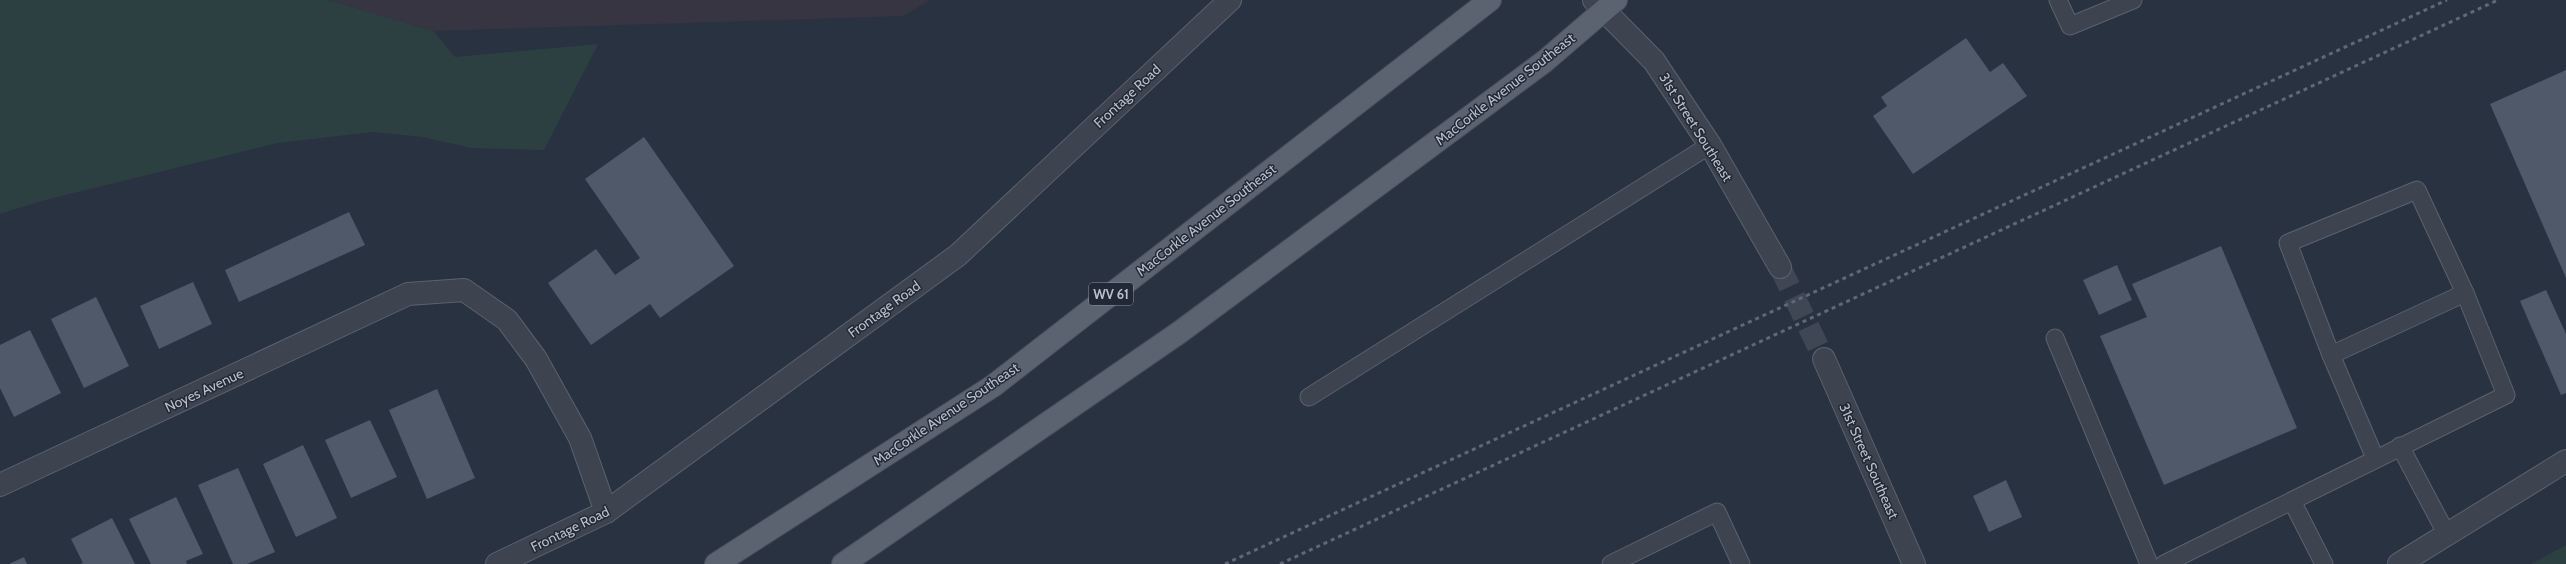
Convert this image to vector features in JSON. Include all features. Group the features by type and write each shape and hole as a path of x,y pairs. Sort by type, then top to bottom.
{"main road":[{"name":"MacCorkle Avenue Southeast","path":"716,564 992,386 1490,0"},
{"name":"MacCorkle Avenue Southeast","path":"843,564 1180,332 1545,61 1604,4"}],"street":[{"name":"Frontage Road","path":"497,564 606,512 958,255 1230,0"},
{"name":"31st Street Southeast","path":"1604,4 1654,61 1710,145 1780,267"},
{"name":"Noyes Avenue","path":"0,485 408,294 464,290 507,320 536,359 580,438 606,512"},
{"name":"31st Street Southeast","path":"1824,359 1914,564"},
{"path":"2399,564 2446,533 2566,461"}],"lane":[{"path":"2058,0 2070,26 2133,0"},
{"path":"1309,397 1710,145"},
{"path":"2164,564 2375,458 2506,395 2465,293 2417,190 2288,242 2331,355 2375,458"},
{"path":"2331,355 2465,293"},
{"path":"2055,338 2149,564"},
{"path":"2400,446 2446,533"},
{"path":"2292,501 2324,564"},
{"path":"1620,562 1717,512 1741,564"}],"shaded area":[{"path":"328,0 930,0 903,16 433,31"}],"green space":[{"path":"0,0 328,0 433,31 455,57 598,44 544,150 471,148 423,137 373,132 277,143 41,201 0,214"},
{"path":"2566,545 2566,564 2531,564"}],"building":[{"path":"1966,38 1990,72 2003,63 2027,96 1913,174 1873,116 1887,106 1881,97"},
{"path":"2566,70 2566,278 2490,104"},
{"path":"644,137 734,266 660,318 650,304 591,345 548,283 596,249 615,275 640,258 585,179"},
{"path":"349,212 365,245 239,302 225,270"},
{"path":"2221,246 2297,428 2164,485 2100,336 2147,317 2132,284"},
{"path":"2117,265 2132,300 2099,315 2083,280"},
{"path":"193,282 212,324 159,349 140,306"},
{"path":"2546,290 2566,334 2566,393 2561,395 2520,301"},
{"path":"96,297 129,366 84,388 51,319"},
{"path":"30,330 61,393 14,417 0,388 0,345"},
{"path":"437,389 475,478 427,499 389,410"},
{"path":"370,420 397,477 351,498 325,440"},
{"path":"303,445 337,518 296,537 263,464"},
{"path":"238,468 275,552 247,564 233,564 198,485"},
{"path":"2006,480 2022,517 1989,532 1973,496"},
{"path":"176,497 203,554 186,561 187,564 151,564 129,519"},
{"path":"112,518 135,564 80,564 83,563 71,539"},
{"path":"24,557 27,564 9,564"}],"tunnel":[{"path":"1780,267 1824,359"}],"railway":[{"path":"1225,564 2447,0"},
{"path":"1280,564 2498,0"}]}
